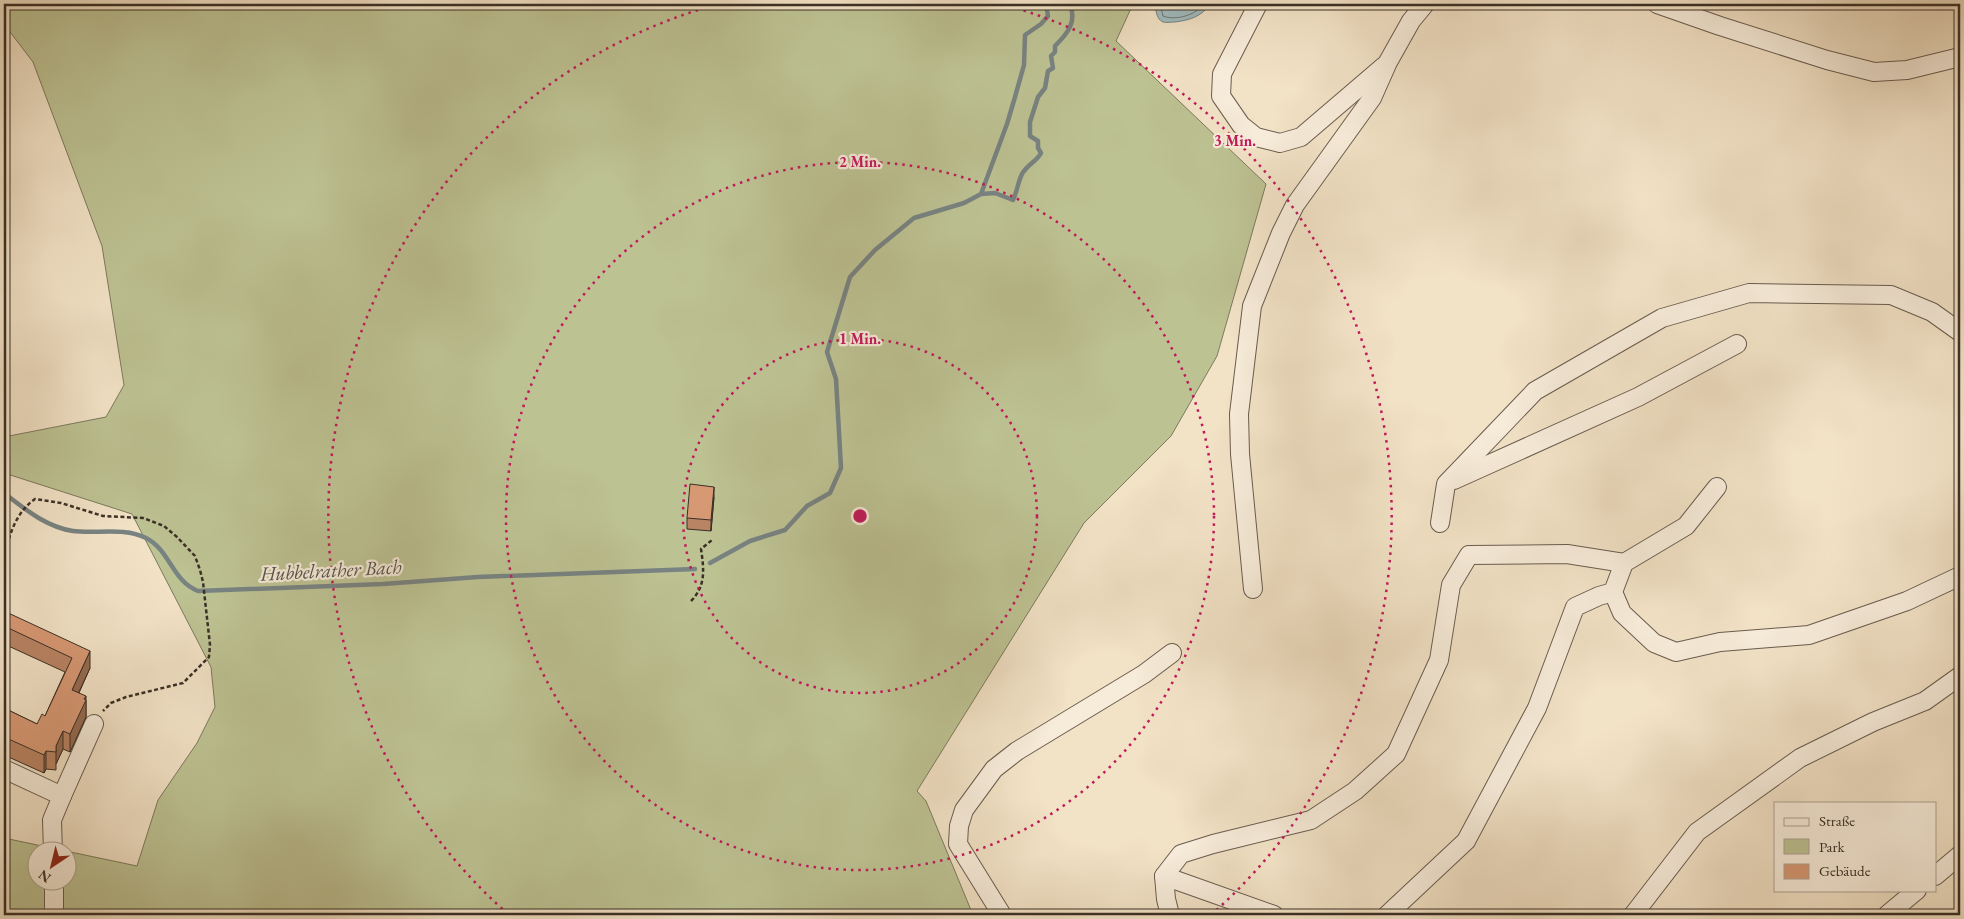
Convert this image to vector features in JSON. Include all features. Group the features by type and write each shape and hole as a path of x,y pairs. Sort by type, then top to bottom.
{"street":[{"path":"1258,4 1222,74 1221,96 1242,125 1256,137 1280,143 1301,137 1388,62"},
{"path":"1253,589 1240,454 1239,414 1252,306 1281,233 1295,205 1372,98 1388,62 1411,20 1425,4"},
{"path":"1657,4 1800,52 1874,72 1907,70 1960,57"},
{"path":"1440,523 1446,484 1535,391 1662,318 1748,293 1891,295 1932,312 1960,332"},
{"path":"1446,484 1638,397 1738,344"},
{"path":"1717,487 1686,526 1624,563 1612,592 1622,613 1654,643 1676,652 1720,642 1809,635 1907,601 1960,576"},
{"path":"1170,915 1166,900 1164,876 1181,854 1213,844 1311,820 1355,791 1396,754 1439,660 1451,585 1469,555 1567,554 1624,563"},
{"path":"1387,915 1466,841 1537,708 1575,607 1612,592"},
{"path":"1002,915 958,844 959,826 964,810 994,769 1017,750 1144,674 1172,653"},
{"path":"1632,915 1697,832 1800,758 1873,722 1925,701 1960,676"},
{"path":"53,842 52,820 94,724"},
{"path":"4,769 62,796"},
{"path":"1936,875 1960,855"},
{"path":"1164,876 1274,915"},
{"path":"54,892 54,915"},
{"path":"1887,915 1915,892"}],"path":[{"path":"4,558 8,539 14,525 35,499 51,501 103,516 143,518 164,526 195,556 204,582 210,645 209,657 183,683 111,703 100,713 94,724"},
{"path":"691,601 698,594 704,574 701,550 712,540"}],"green space":[{"path":"4,4 1133,4 1116,41 1266,184 1217,356 1171,436 1084,523 917,791 926,801 973,915 4,915 4,838 28,843 28,892 78,892 78,854 137,866 158,800 197,743 215,707 211,667 132,514 4,473 4,437 106,417 124,385 102,246 33,62 4,24"}],"water":[{"path":"1155,4 1210,4 1203,12 1190,19 1163,22 1159,19"}],"building":[{"path":"690,484 714,487 711,520 687,518"},
{"path":"4,611 90,651 72,690 86,696 84,699 86,700 70,734 63,731 56,746 56,752 46,751 44,755 4,737 4,708 37,724 42,714 45,716 72,658 4,626"}],"waterway":[{"name":"Hubbelrather Bach","path":"710,563 750,541 785,530 807,506 830,493 841,468 836,379 827,352 850,277 875,250 914,218 964,203 981,194 1007,124 1024,65 1025,35 1041,24 1048,16 1046,4"},
{"path":"981,194 995,193 1013,200 1022,174 1041,153 1038,148 1038,141 1030,136 1030,122 1038,97 1045,88 1048,71 1053,68 1051,56 1055,52 1055,46 1067,32 1072,22 1070,4"},
{"name":"Hubbelrather Bach","path":"4,493 36,516 63,529 82,532 129,533 146,538 161,550 182,580 198,591 383,584 478,577 695,569"}]}
